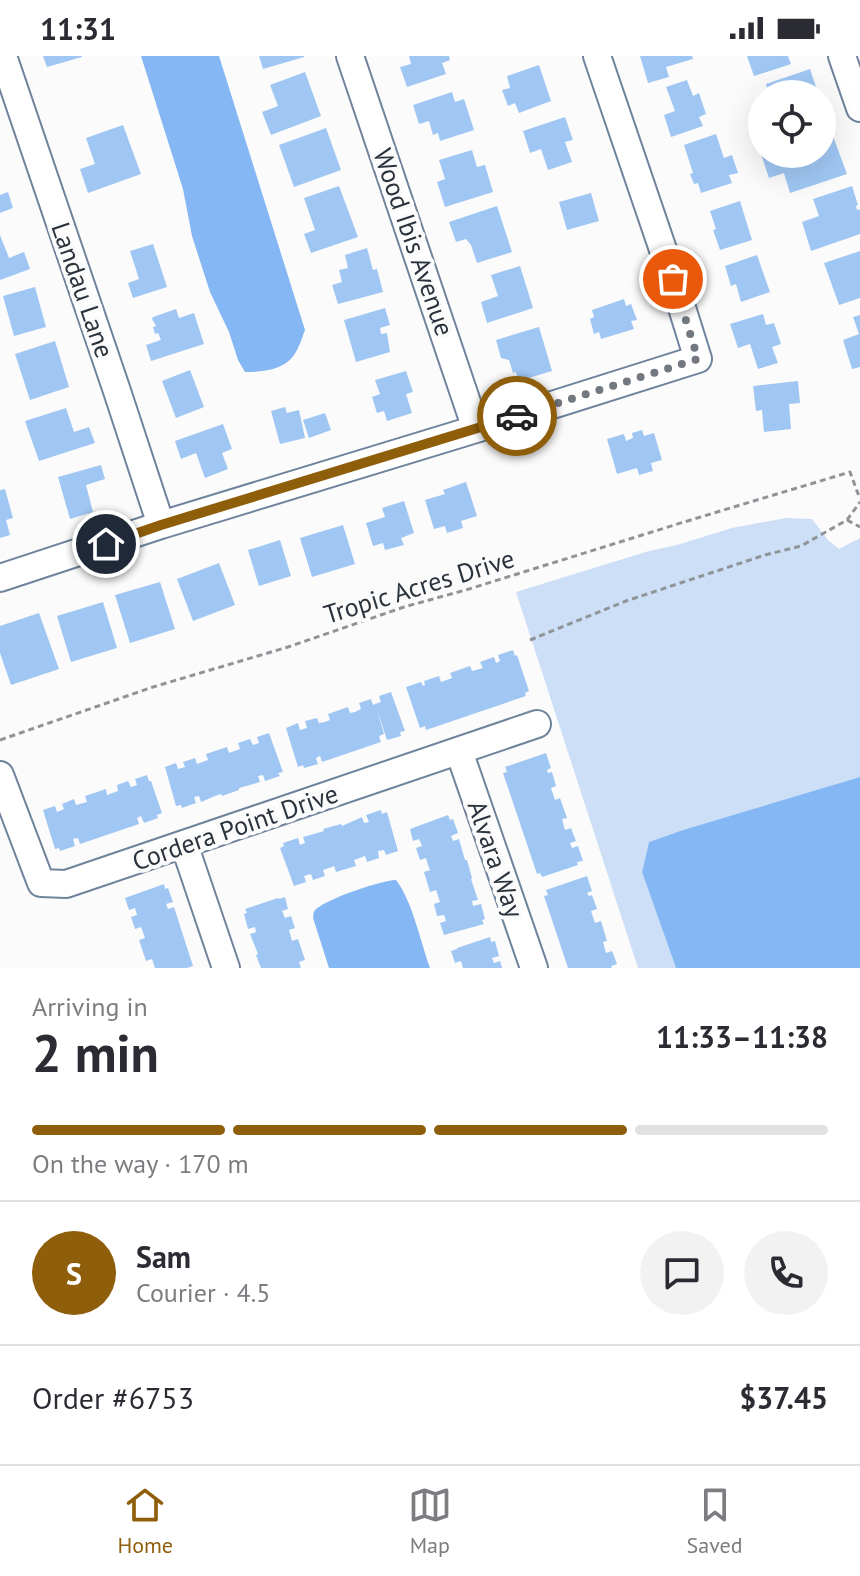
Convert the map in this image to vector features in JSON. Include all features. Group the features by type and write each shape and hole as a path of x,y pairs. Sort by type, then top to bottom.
{"street":[{"name":"Landau Lane","path":"3,56 161,525"},
{"name":"Wood Ibis Avenue","path":"350,56 476,429"},
{"path":"0,578 698,359 597,56"},
{"path":"842,56 860,108"},
{"name":"Cordera Point Drive","path":"0,775 41,883 66,884 537,724"},
{"name":"Alvara Way","path":"459,751 534,968"},
{"path":"184,844 226,968"}],"path":[{"name":"Tropic Acres Drive","path":"0,740 153,687 288,647 404,607 850,472 860,501"},
{"path":"530,640 626,601 801,546 847,520 860,501"},
{"path":"847,520 860,527"}],"shaded area":[{"path":"786,518 812,519 839,549 860,538 860,777 649,842 642,872 676,968 638,968 516,592 732,528"}],"water":[{"path":"141,56 219,56 305,330 294,355 279,367 245,372 238,360 210,292 192,236 183,189"},
{"path":"860,777 860,968 676,968 642,872 649,842"},
{"path":"396,880 411,910 430,968 329,968 313,918 315,910 345,894"}],"building":[{"path":"43,56 82,56 82,57 47,67"},
{"path":"259,56 304,56 304,57 263,69"},
{"path":"409,56 449,56 450,60 442,63 446,74 407,87 400,67 411,64"},
{"path":"640,56 692,56 693,59 666,67 669,77 648,83"},
{"path":"747,56 788,56 791,64 754,76"},
{"path":"539,65 551,101 519,113 515,103 508,106 502,90 510,88 507,76"},
{"path":"810,69 814,80 778,80"},
{"path":"305,72 321,116 271,135 262,112 278,106 270,85"},
{"path":"687,80 693,96 699,93 706,114 699,117 703,126 671,137 664,115 675,111 666,87"},
{"path":"452,92 455,102 464,99 474,130 440,141 438,133 433,135 429,121 419,124 413,105"},
{"path":"565,117 573,140 565,142 572,162 548,170 541,149 530,153 523,131"},
{"path":"123,125 141,174 88,193 80,169 95,164 86,138"},
{"path":"326,128 341,170 294,187 279,145"},
{"path":"716,134 724,158 732,155 738,173 729,175 732,183 701,193 698,183 694,184 690,174 693,173 684,145"},
{"path":"836,144 847,174 790,193 784,173 769,178 766,168 836,168"},
{"path":"472,150 477,167 485,165 493,192 445,207 437,182 445,179 439,160"},
{"path":"339,186 358,237 311,253 304,234 315,230 304,198"},
{"path":"852,186 857,210 860,211 860,234 811,251 802,222 819,216 813,199"},
{"path":"8,192 13,208 0,213 0,195"},
{"path":"591,193 599,221 567,230 559,202"},
{"path":"740,201 752,240 720,250 710,211"},
{"path":"497,206 512,252 477,263 466,239 456,242 449,222"},
{"path":"0,235 9,258 24,252 30,269 0,280"},
{"path":"153,244 167,287 133,298 128,283 139,279 130,251"},
{"path":"367,248 383,292 338,304 332,285 342,282 339,270 348,268 345,255"},
{"path":"860,251 860,298 839,305 824,263"},
{"path":"757,255 770,292 741,302 736,284 731,286 725,266"},
{"path":"520,266 533,308 487,323 481,302 498,296 491,275"},
{"path":"35,287 46,327 14,336 3,296"},
{"path":"624,299 626,306 631,304 637,320 631,321 634,329 601,339 599,332 594,334 590,319 594,317 592,310"},
{"path":"385,308 390,325 380,328 381,334 387,333 390,352 356,362 344,320"},
{"path":"176,309 179,318 194,313 204,344 151,361 146,345 161,340 158,333 155,334 153,327 156,326 152,319"},
{"path":"763,314 766,325 774,323 781,344 772,347 778,363 758,369 750,344 738,348 730,324"},
{"path":"860,315 860,367 852,369 843,340 859,334 853,317"},
{"path":"539,327 552,371 518,381 509,360 501,358 496,340"},
{"path":"55,341 69,387 30,400 15,354"},
{"path":"190,370 204,407 176,418 162,381"},
{"path":"406,371 413,392 406,394 412,413 387,421 384,411 377,413 372,397 380,394 375,380"},
{"path":"798,381 800,403 789,404 791,429 764,432 762,410 756,411 753,386"},
{"path":"285,407 287,413 299,410 305,438 280,444 271,411"},
{"path":"66,408 74,432 89,427 95,443 39,461 25,421"},
{"path":"325,413 331,430 309,438 303,420"},
{"path":"223,424 232,449 222,453 228,469 205,478 196,453 181,459 175,441"},
{"path":"642,430 644,436 654,433 662,460 651,463 653,471 639,475 637,468 617,474 607,439 624,434 626,441 633,438 632,433"},
{"path":"101,465 105,479 86,485 93,512 70,519 58,477"},
{"path":"466,482 477,516 461,521 463,528 447,533 445,526 434,529 425,500 445,494 443,490"},
{"path":"5,489 13,518 6,520 10,535 0,538 0,490"},
{"path":"404,501 414,533 401,538 404,545 385,550 383,543 373,546 366,523 385,517 382,508"},
{"path":"343,525 355,564 312,577 300,538"},
{"path":"280,540 291,576 259,586 248,550"},
{"path":"219,563 235,605 193,621 177,579"},
{"path":"160,582 175,629 130,643 115,595"},
{"path":"103,602 117,648 71,662 57,616"},
{"path":"39,613 59,669 11,685 0,653 0,626"},
{"path":"513,650 529,691 525,693 526,696 426,730 425,726 420,728 406,687 421,682 423,686 424,681 439,676 441,682 452,678 450,673 470,666 472,671 483,668 480,662 494,657 496,663 500,661 498,655"},
{"path":"391,692 405,731 400,732 401,736 387,740 377,710 384,734 379,736 381,742 322,762 320,756 316,758 318,764 298,767 286,728 298,723 300,730 307,728 305,721 317,718 319,723 325,722 330,720 328,714 348,707 350,713 355,712 361,709 359,703 371,699 373,705 381,702 379,696"},
{"path":"269,733 283,772 278,773 280,776 265,781 263,775 258,776 260,782 239,790 201,802 199,796 194,797 196,803 182,808 181,805 176,806 165,767 176,763 178,769 185,767 183,762 195,758 197,764 208,760 206,754 227,747 229,753 240,749 238,743 250,739 253,745 259,743 257,737"},
{"path":"546,753 551,768 547,770 548,773 552,772 556,786 551,788 555,800 560,798 567,818 562,819 565,830 571,828 576,841 570,843 572,848 578,846 583,861 542,877 540,873 537,874 503,773 507,772 505,767"},
{"path":"147,775 162,813 157,815 158,818 144,823 141,816 137,818 139,824 80,844 78,838 73,839 75,846 60,851 59,848 55,849 43,810 55,806 57,812 64,809 62,804 74,799 76,805 87,802 85,796 106,789 107,795 118,791 117,785 128,781 131,787 137,785 135,779"},
{"path":"381,810 382,814 387,812 398,851 386,855 384,850 378,851 379,858 367,862 365,856 354,860 356,866 336,872 334,866 323,870 325,876 313,880 311,874 304,876 306,882 294,886 280,848 284,846 283,843 298,838 300,845 305,843 303,837 362,817 364,823 369,822 366,815"},
{"path":"448,815 450,820 453,819 458,833 451,836 453,841 459,839 472,878 478,900 472,901 473,906 481,904 485,919 482,920 484,924 444,935 440,923 446,921 444,915 437,916 434,904 440,902 436,890 430,892 424,872 430,870 426,858 420,860 416,848 422,846 419,839 413,841 410,829"},
{"path":"587,876 592,891 587,893 592,895 597,909 591,911 595,923 601,921 607,941 603,942 606,953 612,951 617,964 612,968 568,968 544,896 548,895 546,890"},
{"path":"164,884 173,902 166,904 168,909 174,907 193,966 187,968 155,968 152,959 146,961 139,940 145,938 141,927 135,929 131,917 137,915 135,908 129,910 125,898"},
{"path":"285,897 288,909 282,911 285,918 291,916 295,928 289,930 292,941 298,939 305,960 299,962 301,968 261,968 250,934 256,932 255,927 248,929 245,909"},
{"path":"490,937 491,942 495,941 499,956 492,958 494,963 500,961 502,968 463,968 461,961 455,963 451,951"}],"way so far":[{"path":"517,416 698,359 673,279"}],"route":[{"path":"106,544 517,416"}]}
